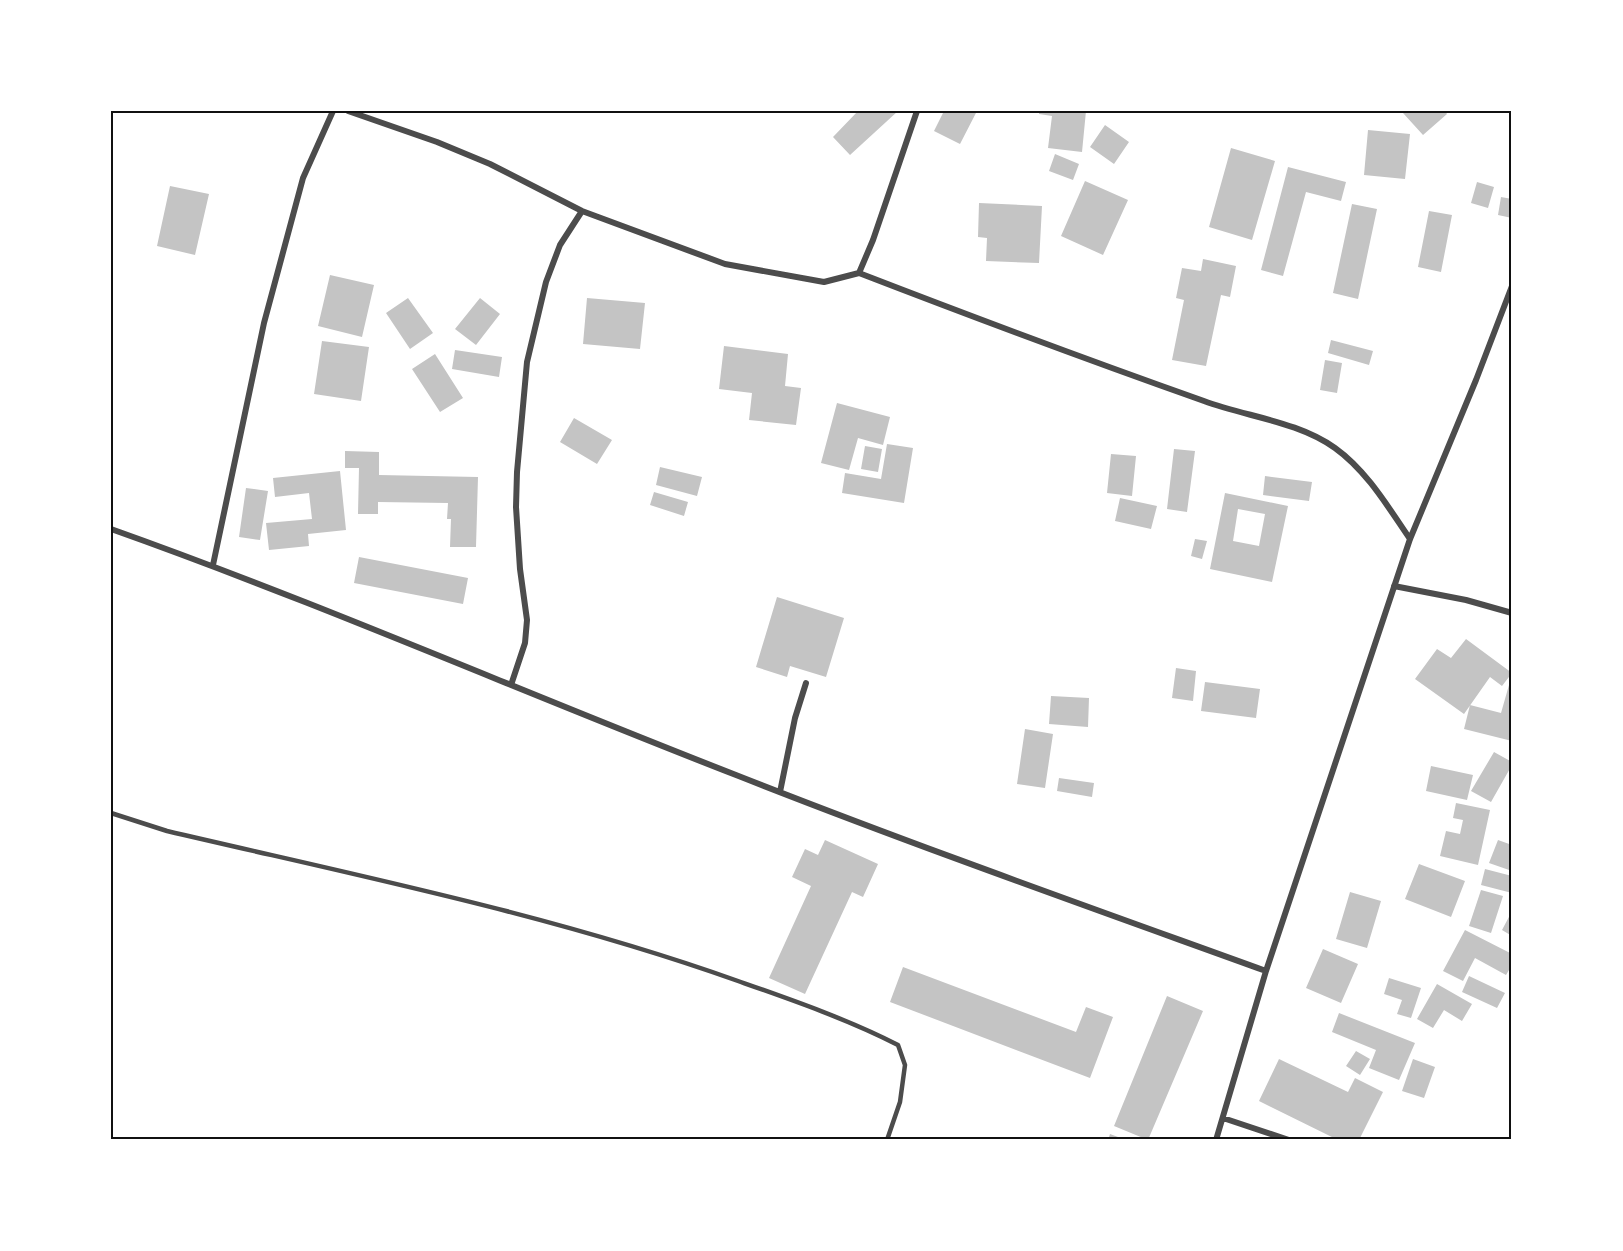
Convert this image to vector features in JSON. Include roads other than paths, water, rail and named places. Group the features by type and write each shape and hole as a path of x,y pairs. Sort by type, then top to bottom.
{"street":[{"path":"213,565 264,322 303,178 333,111"},
{"path":"348,111 437,142 490,164 582,211 725,264 824,282 859,273 1207,403 1313,434 1337,449 1359,467 1410,539"},
{"path":"859,273 873,240 917,111"},
{"path":"511,685 524,650 527,620 520,569 516,507 519,437 527,362 546,282 560,245 582,211"},
{"path":"1216,1140 1266,971 1410,539 1512,286"},
{"path":"111,529 213,565 780,792 1018,882 1266,971"},
{"path":"1394,586 1466,600 1512,613"},
{"path":"780,792 795,718 806,683"},
{"path":"1223,1118 1289,1140"}],"lane":[{"path":"111,813 167,831 524,916 633,946 864,1027 898,1045 905,1065 900,1102 886,1140"}]}
